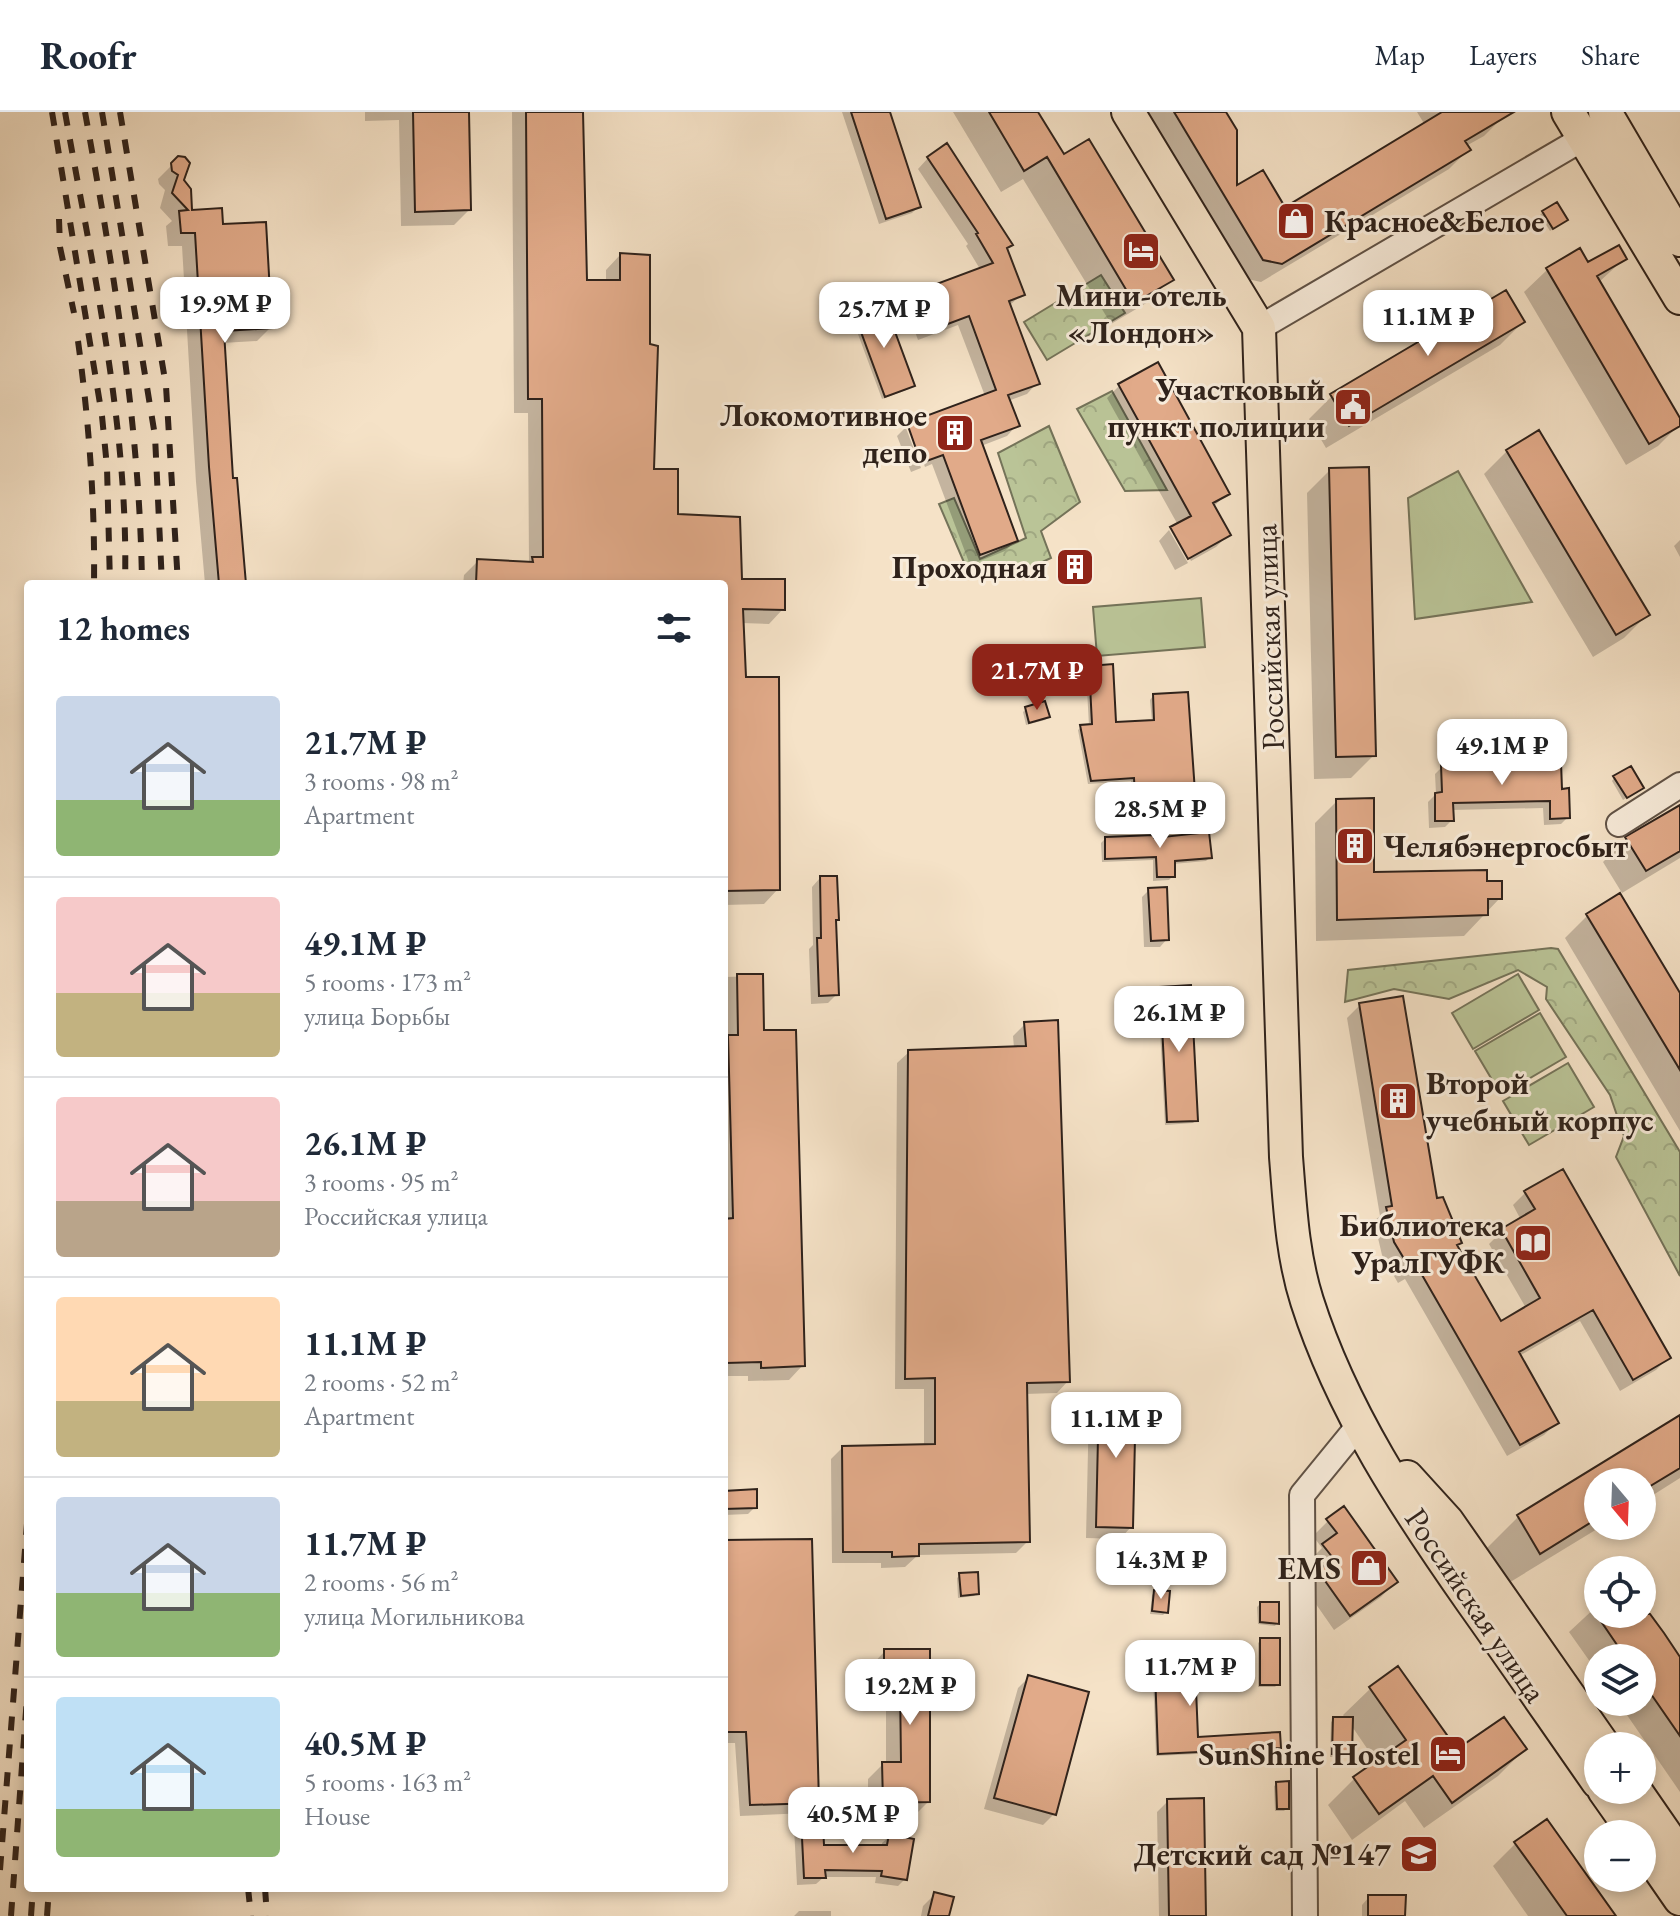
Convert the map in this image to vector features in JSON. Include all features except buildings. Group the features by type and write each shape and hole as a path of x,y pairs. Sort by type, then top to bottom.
{"main road":[{"name":"Российская улица","path":"1128,112 1259,328 1286,1157 1295,1254 1307,1300 1326,1354 1360,1424 1425,1535 1584,1762"},
{"path":"1598,119 1680,240"},
{"path":"1598,119 1603,168 1680,298"},
{"name":"Российская улица","path":"1360,1424 1447,1521 1594,1732"},
{"path":"1645,1804 1680,1855"},
{"path":"1656,1864 1680,1899"}],"street":[{"path":"1259,328 1598,119"},
{"path":"1619,824 1680,785"},
{"path":"1305,1916 1302,1495 1360,1424"}],"green space":[{"path":"1101,275 1125,313 1047,360 1024,322"},
{"path":"1112,391 1167,490 1125,491 1077,409"},
{"path":"1049,426 1080,502 1041,531 1051,558 1017,574 966,567 939,504 954,498 980,559 1026,538 998,453"},
{"path":"1458,471 1532,602 1415,619 1408,498"},
{"path":"1201,598 1205,647 1097,656 1093,607"},
{"path":"1558,949 1680,1152 1680,1276 1616,1157 1624,1136 1610,1095 1546,999 1547,987 1518,970 1449,999 1394,989 1345,1002 1348,970"},
{"path":"1518,974 1539,1010 1473,1049 1452,1013"},
{"path":"1540,1013 1566,1057 1501,1095 1475,1051"},
{"path":"1568,1063 1594,1107 1529,1145 1503,1101"}],"railway":[{"path":"52,112 102,416 107,467 110,580"},
{"path":"65,112 115,406 125,525 125,580"},
{"path":"85,112 123,347 136,465 142,580"},
{"path":"102,112 155,436 162,580"},
{"path":"120,112 166,386 178,580"},
{"path":"59,219 60,247 74,313"},
{"path":"78,341 90,462 94,580"},
{"path":"0,1870 24,1562"},
{"path":"11,1916 24,1739"},
{"path":"31,1916 33,1892"},
{"path":"47,1916 49,1892"},
{"path":"248,1892 251,1916"},
{"path":"265,1892 267,1916"}],"place":[{"name":"Красное&Белое","path":"1296,221"},
{"name":"Мини-отель «Лондон»","path":"1141,251"},
{"name":"Участковый пункт полиции","path":"1353,407"},
{"name":"Локомотивное депо","path":"955,433"},
{"name":"Проходная","path":"1075,567"},
{"name":"Челябэнергосбыт","path":"1355,846"},
{"name":"Второй учебный корпус","path":"1398,1101"},
{"name":"Библиотека УралГУФК","path":"1533,1243"},
{"name":"EMS","path":"1369,1568"},
{"name":"SunShine Hostel","path":"1448,1754"},
{"name":"Детский сад №147","path":"1419,1854"}]}
